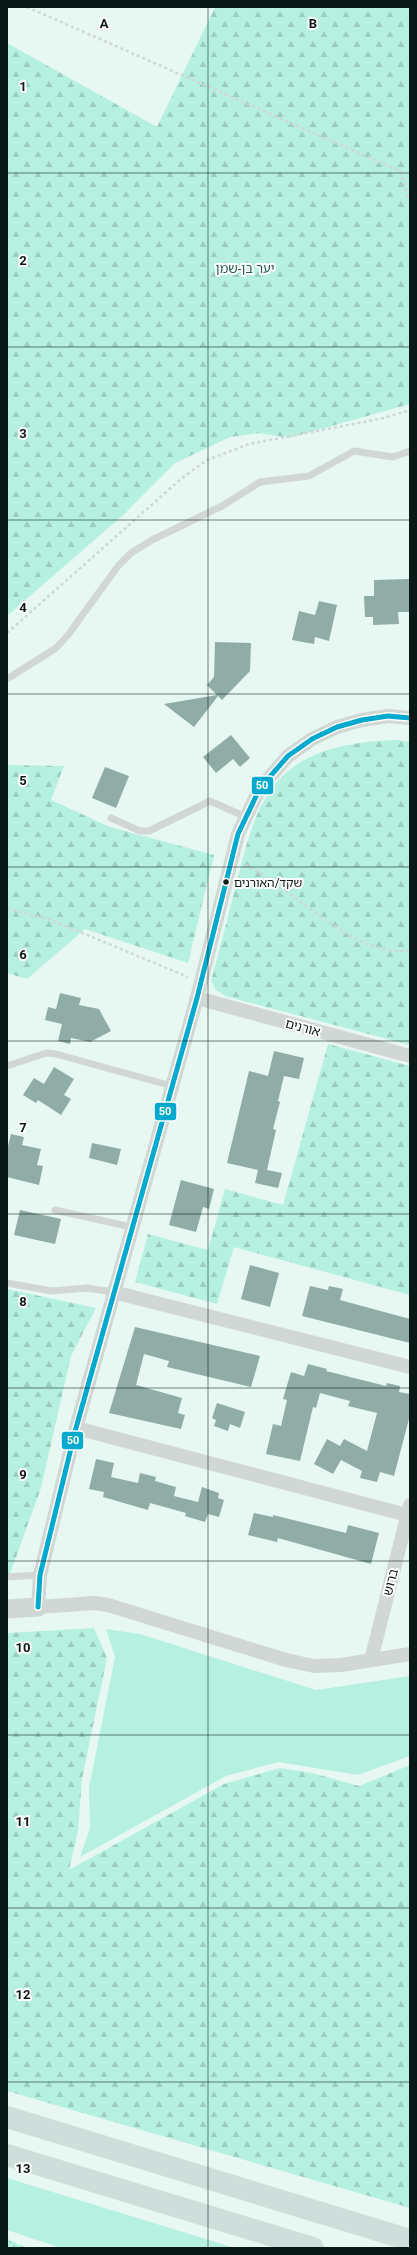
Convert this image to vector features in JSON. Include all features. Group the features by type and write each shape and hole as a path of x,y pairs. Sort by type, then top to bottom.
{"highway":[{"path":"7,2117 410,2240"},
{"path":"7,2155 313,2248"}],"main road":[{"path":"7,1609 38,1607"}],"street":[{"path":"410,718 388,716 362,720 337,727 312,739 288,756 260,788 238,834 197,998 113,1292 76,1428 40,1575 38,1607 94,1603 108,1605 286,1660 314,1666 341,1665 410,1654"},
{"name":"אורנים","path":"197,998 410,1056"},
{"path":"113,1292 410,1367"},
{"path":"76,1428 409,1510"},
{"name":"ברוש","path":"371,1660 409,1510"}],"lane":[{"path":"7,679 56,648 118,566 131,553 152,540 222,506 260,482 308,476 354,451 392,457 410,451"},
{"path":"111,818 140,831 149,831 210,801 246,817"},
{"path":"7,1066 46,1053 56,1054 172,1086"},
{"path":"55,1210 132,1227"},
{"path":"7,1283 52,1291 87,1288 113,1292"},
{"path":"7,1577 40,1575"}],"path":[{"path":"27,7 400,171 410,202"},
{"path":"7,633 182,478 207,460 249,444 384,418 410,410"},
{"path":"232,858 262,874 351,936 380,948 399,952 410,950"},
{"path":"7,909 49,918 201,982"}],"green space":[{"name":"יער בן-שמן","path":"215,7 410,7 410,404 289,438 259,433 230,437 175,463 122,516 7,616 7,43 157,127"},
{"path":"397,740 410,742 410,1045 225,996 216,990 211,981 243,858 253,824 269,793 279,780 292,768 316,754 356,743"},
{"path":"7,765 64,766 51,800 110,827 214,855 188,963 85,929 27,979 7,973"},
{"path":"328,1044 410,1066 410,1295 234,1247 217,1304 135,1282 148,1234 208,1250 225,1189 283,1205"},
{"path":"7,1289 96,1308 71,1356 41,1488 7,1582"},
{"path":"94,1628 107,1658 82,1779 78,1831 69,1870 224,1784 280,1768 312,1773 359,1786 410,1765 410,2208 7,2091 7,1633"},
{"path":"106,1629 140,1634 316,1690 410,1676 410,1756 358,1775 278,1762 226,1776 80,1857 90,1828 89,1788 115,1657"},
{"path":"7,2178 235,2248 61,2248 7,2230"},
{"path":"7,2239 27,2248 7,2248"}],"building":[{"path":"410,579 410,612 398,612 399,624 373,625 373,617 365,617 364,596 374,596 374,580"},
{"path":"319,601 337,605 329,641 315,637 314,644 292,640 299,611 315,615"},
{"path":"215,642 251,643 250,671 222,700 218,696 194,727 164,704 217,695 207,685 214,677"},
{"path":"231,735 250,758 240,767 233,759 216,773 203,757"},
{"path":"105,767 129,776 116,808 92,798"},
{"path":"60,993 81,998 79,1005 99,1009 111,1031 90,1042 71,1038 70,1044 58,1041 62,1024 45,1020 48,1007 56,1009"},
{"path":"274,1051 304,1058 299,1079 284,1076 278,1101 280,1102 273,1129 276,1130 267,1170 282,1173 278,1188 255,1183 258,1170 227,1163 249,1071 268,1076"},
{"path":"54,1067 74,1079 64,1095 71,1099 61,1115 38,1100 36,1103 23,1095 34,1078 44,1084"},
{"path":"11,1134 24,1137 22,1145 41,1149 37,1165 43,1166 39,1185 7,1177 7,1150"},
{"path":"92,1143 121,1149 117,1165 89,1158"},
{"path":"181,1180 214,1189 209,1209 203,1207 196,1232 169,1225"},
{"path":"20,1210 61,1219 55,1244 14,1235"},
{"path":"250,1265 279,1273 270,1307 241,1299"},
{"path":"310,1286 328,1290 329,1286 343,1289 340,1300 410,1319 410,1343 302,1316"},
{"path":"135,1327 260,1356 251,1387 167,1367 169,1361 144,1354 136,1385 182,1398 178,1413 185,1415 181,1429 109,1413"},
{"path":"308,1364 327,1369 326,1371 386,1386 387,1383 400,1386 399,1392 410,1394 410,1415 394,1476 380,1472 377,1482 360,1478 362,1471 341,1460 333,1474 314,1464 327,1439 340,1446 344,1439 367,1451 377,1413 348,1406 350,1401 320,1393 316,1408 313,1407 300,1461 266,1454 273,1424 281,1426 287,1400 283,1399 291,1372 304,1376"},
{"path":"217,1403 245,1412 240,1428 230,1424 228,1431 214,1426 216,1420 212,1418"},
{"path":"96,1459 114,1463 111,1477 138,1483 140,1473 156,1477 155,1481 176,1487 174,1496 198,1502 202,1487 219,1493 218,1498 224,1500 219,1517 208,1514 205,1522 185,1516 186,1513 150,1503 148,1510 103,1497 104,1492 89,1489"},
{"path":"254,1513 273,1517 273,1515 346,1533 348,1525 379,1533 371,1564 278,1538 277,1542 248,1535"}],"transit line":[{"name":"50","path":"38,1607 40,1575 76,1428 197,998 238,834 260,788 288,756 312,739 337,727 362,720 388,716 410,718"}],"place":[{"name":"שקד/האורנים","path":"226,882"}]}
